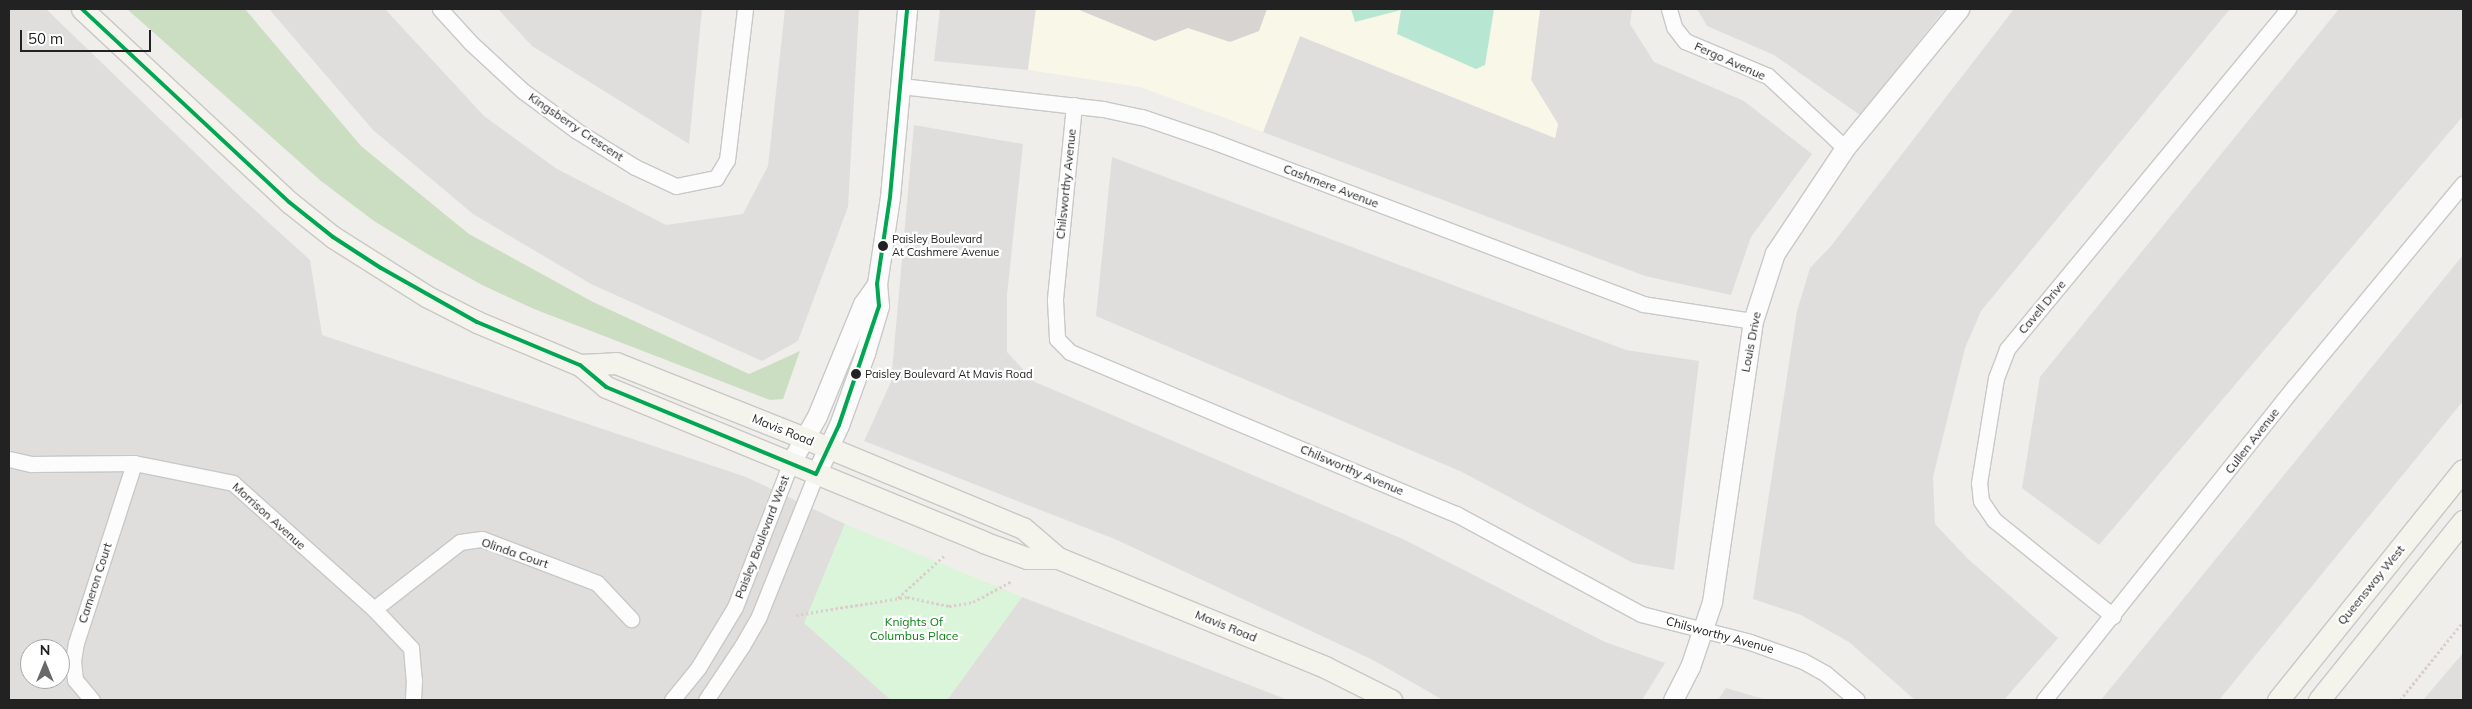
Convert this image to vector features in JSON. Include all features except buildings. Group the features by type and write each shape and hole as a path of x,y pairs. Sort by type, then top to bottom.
{"main road":[{"name":"Mavis Road","path":"82,9 289,202 333,236 428,297 477,322 580,365 606,387 791,462 816,474 1027,558 1058,558"},
{"name":"Mavis Road","path":"580,365 616,363 827,447 968,508 1023,528 1058,558 1325,667 1391,700"},
{"name":"Queensway West","path":"2278,700 2463,470"},
{"path":"2319,700 2463,520"}],"street":[{"name":"Kingsberry Crescent","path":"440,9 471,43 523,91 577,131 635,167 676,186 716,178 727,160 745,9"},
{"name":"Paisley Boulevard West","path":"706,700 742,646 759,616 827,447 839,425 865,353 879,306 877,284 887,216 908,9"},
{"name":"Fergo Avenue","path":"1670,9 1674,27 1685,41 1768,76 1844,148"},
{"name":"Louis Drive","path":"1674,700 1703,630 1712,602 1753,321 1775,254 1844,148 1959,9"},
{"name":"Cavell Drive","path":"2113,616 1994,520 1981,501 1979,483 1996,378 2007,349 2288,9"},
{"name":"Cashmere Avenue","path":"901,86 1103,108 1142,117 1204,138 1643,304 1753,321"},
{"name":"Chilsworthy Avenue","path":"1074,105 1055,300 1057,339 1070,352 1456,514 1641,614 1750,642 1803,661 1826,674 1857,700"},
{"name":"Cullen Avenue","path":"2044,700 2295,386 2463,184"},
{"name":"Paisley Boulevard West","path":"672,700 698,668 735,607 791,462 817,416 863,304 877,284"},
{"name":"Morrison Avenue","path":"9,460 31,464 134,463 233,483 374,610 410,648 414,680 413,700"},
{"name":"Cameron Court","path":"92,700 75,680 73,661 76,643 134,463"},
{"name":"Olinda Court","path":"374,610 460,542 482,540 597,583 632,619"}],"path":[{"path":"898,598 945,555"},
{"path":"796,615 907,597 949,606 973,602 1012,582"},
{"path":"2400,700 2463,622"}],"shaded area":[{"path":"9,9 46,9 246,202 310,260 322,335 746,477 845,524 805,623 891,700 9,700"},
{"path":"269,9 385,9 484,116 557,169 666,225 743,214 768,166 785,9 859,9 848,207 798,341 762,361 591,284 473,214 373,130"},
{"path":"498,9 702,9 689,144 532,46"},
{"path":"940,9 1036,9 1028,70 934,61"},
{"path":"1036,9 1540,9 1531,80 1558,124 1555,138 1300,36 1263,132 1140,87 1028,70"},
{"path":"1540,9 1632,9 1630,24 1654,62 1744,101 1812,154 1751,237 1731,295 1645,276 1263,132 1300,36 1555,138 1558,124 1531,80"},
{"path":"1697,9 1945,9 1860,115 1774,55 1707,26"},
{"path":"2014,9 2230,9 1981,311 1965,348 1933,477 1935,524 1967,558 2058,638 2004,700 1915,700 1849,642 1801,615 1753,599 1797,311 1810,268 1831,246"},
{"path":"2339,9 2463,9 2463,116 2099,545 2022,488 2040,377"},
{"path":"914,125 1023,144 1007,295 1007,352 1035,382 1405,540 1605,642 1665,663 1642,700 1443,700 1373,660 1117,540 864,441 891,382"},
{"path":"1112,157 1626,350 1699,361 1674,570 1633,563 1462,472 1096,316"},
{"path":"2463,255 2463,401 2219,700 2101,700"},
{"path":"1022,597 1288,700 947,700"},
{"path":"2463,653 2463,700 2423,700"},
{"path":"1726,688 1767,700 1718,700"}],"green space":[{"path":"127,9 245,9 361,146 469,234 593,302 749,374 800,351 783,399 770,400 534,309 482,285 429,255 374,221 321,181"},
{"path":"1351,9 1494,9 1485,65 1476,69 1397,34 1401,10 1355,22"},
{"name":"Knights Of Columbus Place","path":"845,524 1022,597 947,700 891,700 804,623"}],"transit line":[{"path":"82,9 289,202 333,237 381,268 477,322 580,365 606,387 816,474 839,425 879,306 877,284 890,197 907,9"}],"place":[{"name":"Paisley Boulevard At Cashmere Avenue","path":"883,246"},
{"name":"Paisley Boulevard At Mavis Road","path":"856,374"}]}
